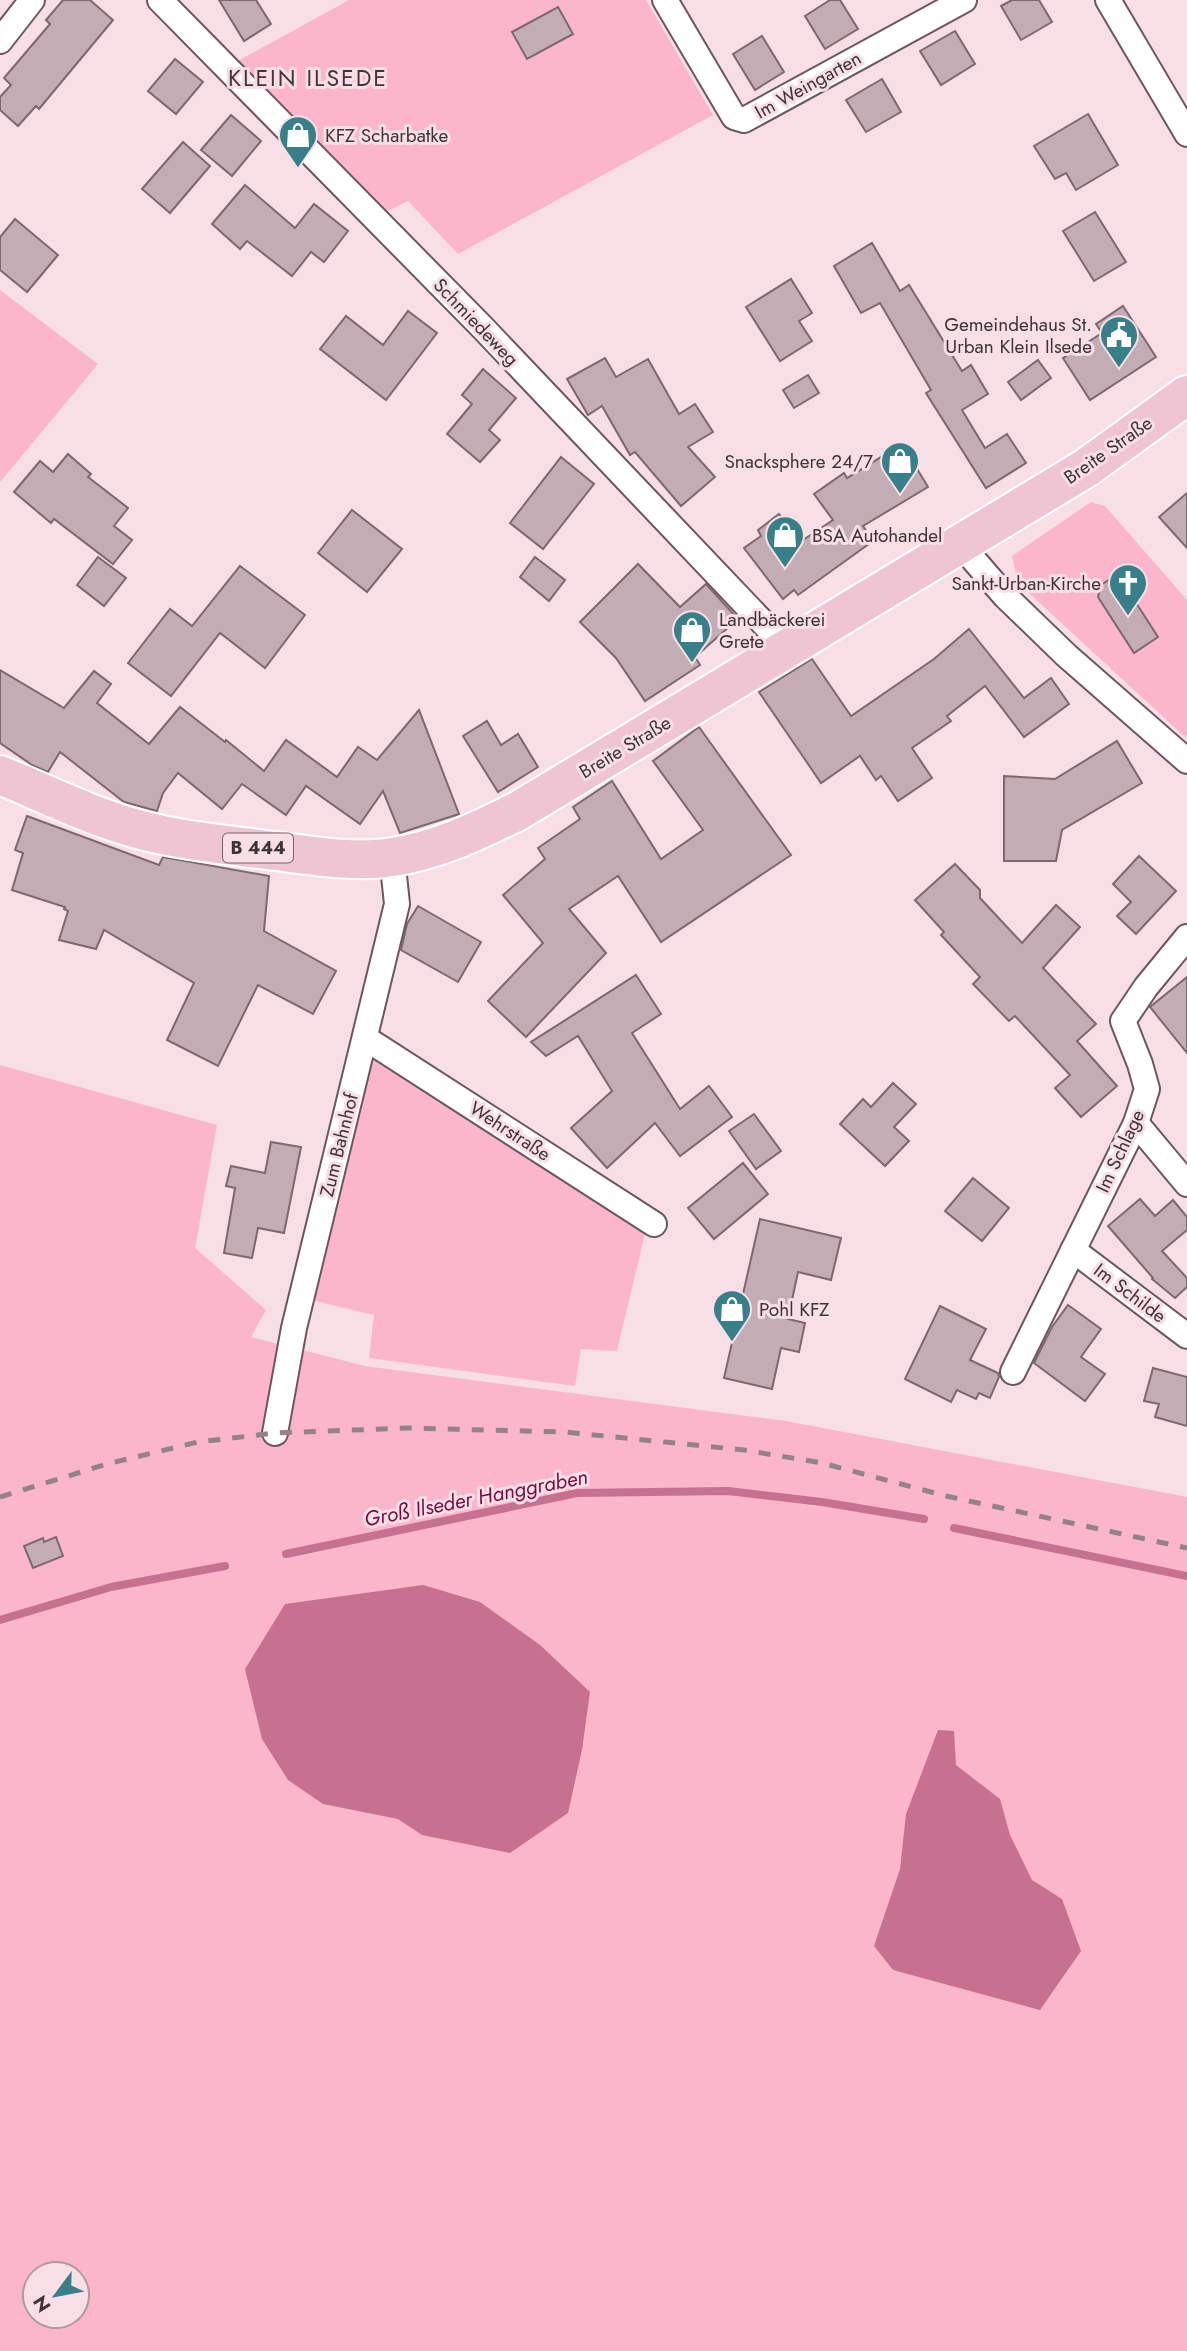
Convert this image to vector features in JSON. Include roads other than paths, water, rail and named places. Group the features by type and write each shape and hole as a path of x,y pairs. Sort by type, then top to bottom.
{"main road":[{"name":"Breite Straße","path":"0,775 135,828 207,842 356,859 392,857 433,848 472,834 518,811 961,545 1086,468 1187,394"}],"street":[{"path":"0,41 32,0"},
{"name":"Schmiedeweg","path":"160,0 472,317 787,648"},
{"name":"Im Weingarten","path":"665,0 734,117 744,120 964,0"},
{"path":"1108,0 1187,134"},
{"path":"961,545 1005,596 1057,647 1187,761"},
{"name":"Zum Bahnhof","path":"275,1433 294,1328 397,904 392,857"},
{"name":"Im Schlage","path":"1013,1372 1136,1123 1147,1088 1123,1021 1146,987 1187,937"},
{"name":"Wehrstraße","path":"365,1038 654,1224"},
{"path":"1136,1123 1187,1184"},
{"name":"Im Schilde","path":"1073,1250 1187,1336"}],"waterway":[{"name":"Groß Ilseder Hanggraben","path":"286,1554 577,1493 728,1491 822,1502 924,1519"},
{"name":"Groß Ilseder Hanggraben","path":"954,1528 1187,1576"},
{"name":"Groß Ilseder Hanggraben","path":"0,1620 111,1587 225,1566"}],"railway":[{"path":"0,1497 107,1464 198,1442 275,1433 407,1428 565,1432 744,1450 822,1463 946,1496 1187,1548"}],"place":[{"name":"KFZ Scharbatke","path":"298,169"},
{"name":"Gemeindehaus St. Urban Klein Ilsede","path":"1119,369"},
{"name":"Snacksphere 24/7","path":"900,495"},
{"name":"BSA Autohandel","path":"785,569"},
{"name":"Sankt-Urban-Kirche","path":"1128,617"},
{"name":"Landbäckerei Grete","path":"692,664"},
{"name":"Pohl KFZ","path":"732,1343"}],"district":[{"name":"KLEIN ILSEDE","path":"308,78"}]}
